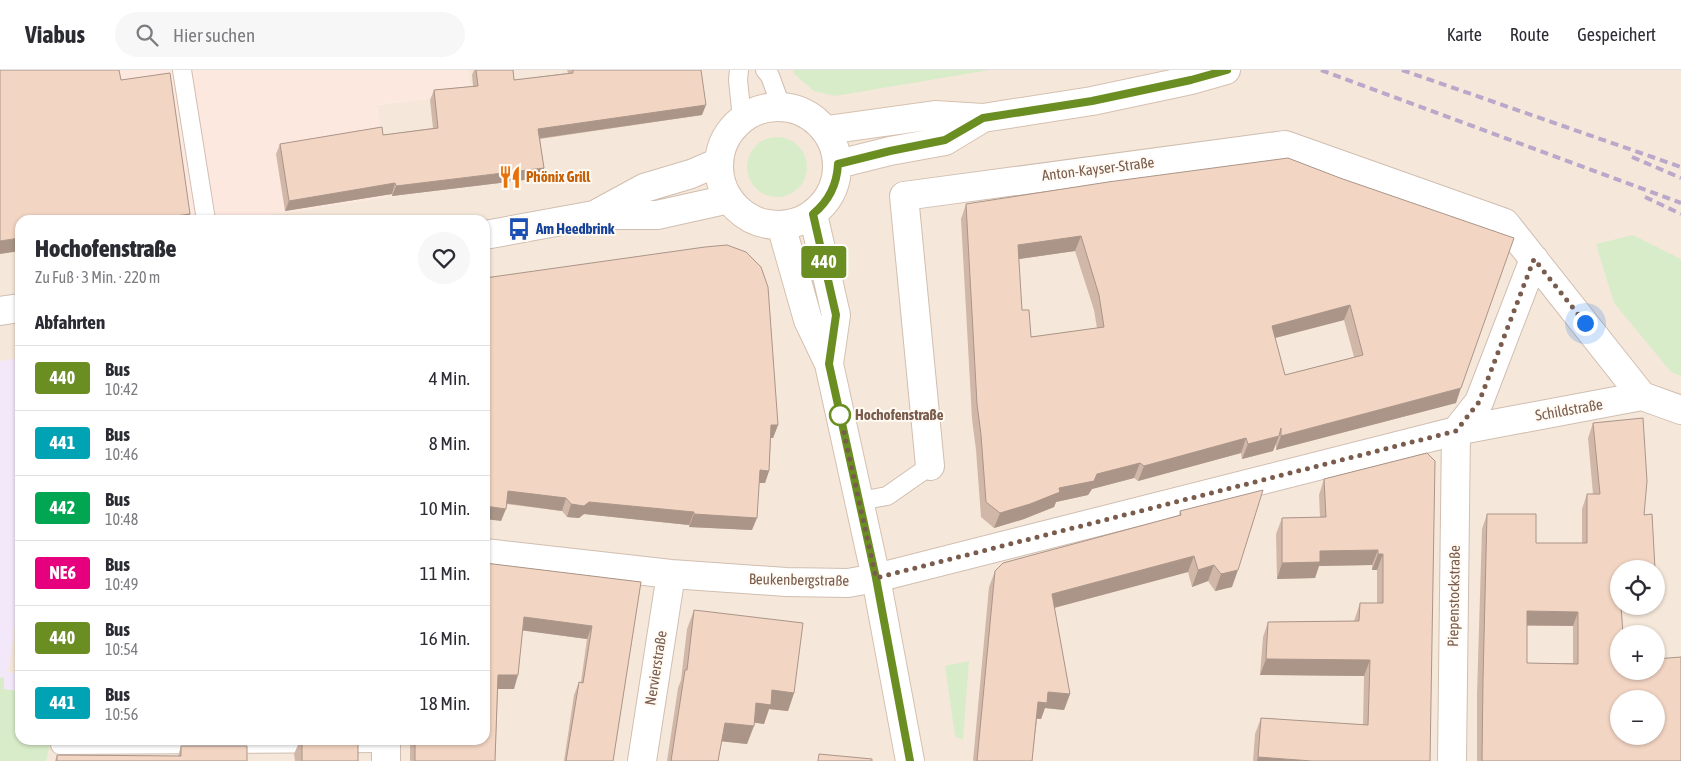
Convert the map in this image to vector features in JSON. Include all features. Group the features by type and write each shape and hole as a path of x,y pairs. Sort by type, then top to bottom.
{"street":[{"path":"826,130 934,115 983,118 1092,101 1191,80 1226,70"},
{"path":"782,106 799,110 814,118 826,130 834,144 838,164 834,186 828,199 813,214 797,222 781,225 756,221 740,211 729,199 721,181 719,162 724,141 734,126 748,114 764,108 782,106"},
{"path":"838,164 945,140 983,118"},
{"name":"Anton-Kayser-Straße","path":"930,466 904,196 1285,144 1505,223 1534,259"},
{"path":"594,215 644,188 691,174 719,162"},
{"path":"490,234 594,215 657,214 729,199"},
{"path":"813,214 836,315 829,364"},
{"path":"781,225 808,320 829,364 876,578 910,761"},
{"path":"1534,259 1642,396 1681,410"},
{"path":"1456,431 1479,402 1534,259"},
{"path":"0,311 15,309"},
{"name":"Schildstraße","path":"1456,431 1642,396"},
{"name":"Beukenbergstraße","path":"490,553 671,574 786,582 848,583 876,578 1456,431"},
{"name":"Piepenstockstraße","path":"1452,761 1456,431"},
{"name":"Nervierstraße","path":"642,761 671,574"}],"lane":[{"path":"182,70 205,215"},
{"path":"739,70 738,80 742,119"},
{"path":"765,70 770,76 782,106"},
{"path":"860,501 887,496 930,466"},
{"path":"60,745 386,748"}],"shaded area":[{"path":"0,70 19,215 15,215 15,745 490,745 490,215 266,215 387,197 377,105 469,94 468,70 1681,70 1681,761 0,761"},
{"path":"83,70 468,70 469,94 377,105 387,197 266,215 182,215"},
{"path":"15,359 15,625 8,672 15,673 15,745 50,745 46,761 0,761 0,361"}],"green space":[{"path":"793,70 990,70 835,96 814,91 794,74"},
{"path":"771,137 783,137 794,142 802,150 807,161 805,179 794,192 783,197 771,197 760,192 752,184 747,173 747,161 752,150 760,142"},
{"path":"1633,235 1681,259 1681,376 1671,372 1614,303 1596,244"},
{"path":"969,661 963,740 955,736 945,666"},
{"path":"0,677 4,678 4,689 15,690 15,745 50,745 46,761 0,761"}],"building":[{"path":"0,70 119,70 121,80 170,73 190,214 15,215 15,239 0,241"},
{"path":"476,70 513,70 514,80 573,73 573,70 701,70 706,105 538,129 544,168 396,186 395,183 289,201 280,144 382,127 383,135 438,128 434,90 478,86"},
{"path":"1288,158 1340,178 1514,238 1461,388 1281,436 1281,428 1279,436 1248,444 1246,438 1144,466 1140,463 1097,474 1094,481 1059,488 1060,492 1000,513 986,502 977,404 966,204 1108,182","holes":["1081,236 1099,295 1104,327 1031,337 1029,310 1022,310 1018,245","1350,305 1363,355 1285,375 1272,326"]},
{"path":"727,245 746,252 761,267 768,287 778,425 771,425 769,471 760,470 757,518 694,514 694,512 589,502 584,506 571,504 566,498 508,491 506,509 490,507 490,277"},
{"path":"1643,418 1647,481 1644,515 1652,514 1655,560 1610,560 1610,615 1622,615 1622,625 1610,625 1610,680 1665,680 1665,658 1681,657 1681,761 1482,761 1487,514 1536,514 1536,543 1587,543 1587,494 1600,494 1593,423","holes":["1527,611 1578,612 1578,664 1527,663"]},
{"path":"1427,453 1435,461 1430,761 1312,761 1258,757 1261,718 1368,725 1370,660 1266,659 1268,622 1359,621 1360,603 1383,603 1383,554 1378,554 1378,550 1320,551 1320,562 1282,563 1282,518 1326,517 1324,479"},
{"path":"1263,490 1238,570 1221,574 1214,565 1198,570 1194,556 1052,594 1070,694 1048,692 1047,703 1038,702 1032,761 977,761 995,571 1003,563 1181,515 1180,511"},
{"path":"490,564 641,582 613,761 566,761 579,682 583,683 592,626 524,617 518,675 498,675 495,761 415,761 415,745 490,745"},
{"path":"694,610 803,623 794,693 772,690 771,705 756,703 754,726 725,723 718,761 671,761 685,670 687,670"},
{"path":"302,745 358,745 358,761 302,761"},
{"path":"181,746 247,746 247,761 57,761 57,755 181,756"},
{"path":"819,754 872,759 872,761 818,761"}],"railway":[{"path":"1321,70 1681,203"},
{"path":"1402,70 1681,167"},
{"path":"1632,157 1681,178"},
{"path":"1645,197 1681,214"}],"bus line":[{"name":"440","path":"910,761 876,578 829,364 836,315 813,214 828,199 838,173 838,164 945,140 983,118 1092,101 1191,80 1227,70"}],"place":[{"name":"Phönix Grill","path":"510,177"},
{"name":"Am Heedbrink","path":"519,229"},
{"name":"Hochofenstraße","path":"840,415"}],"route":[{"path":"840,415 876,578 1456,431 1479,402 1534,259 1585,323"}]}
